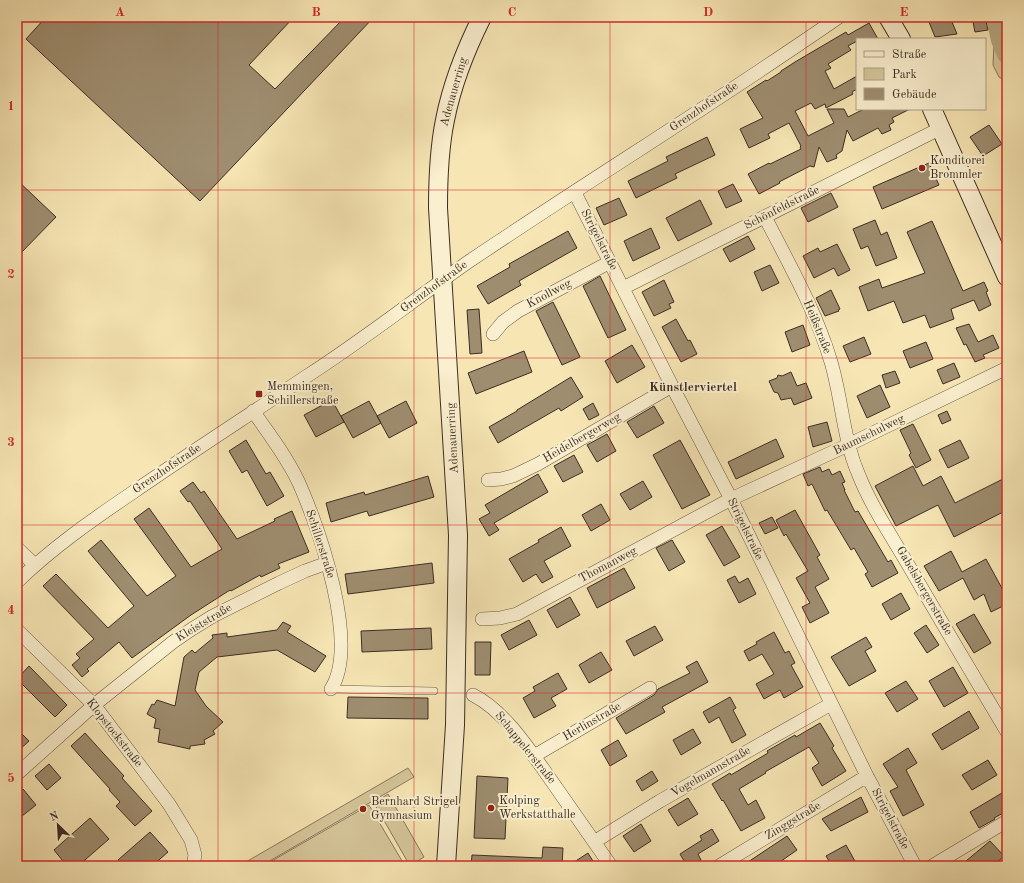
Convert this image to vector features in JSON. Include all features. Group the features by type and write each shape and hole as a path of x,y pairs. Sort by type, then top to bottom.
{"main road":[{"name":"Adenauerring","path":"446,866 454,725 458,535 438,208 438,177 444,120 452,90 482,17"},
{"path":"888,17 899,38"},
{"path":"932,110 1007,277"}],"street":[{"name":"Grenzhofstraße","path":"17,582 62,543 117,503 371,333 472,260 839,17"},
{"name":"Schönfeldstraße","path":"624,288 941,128"},
{"name":"Strigelstraße","path":"575,193 672,386 731,499 867,776 915,866"},
{"name":"Heißstraße","path":"765,217 804,294 826,345 838,390 848,445"},
{"name":"Knollweg","path":"493,334 503,322 518,311 610,262"},
{"name":"Baumschulweg","path":"731,499 848,445 1007,368"},
{"name":"Heidelbergerweg","path":"488,480 514,476 538,464 672,386"},
{"name":"Schillerstraße","path":"253,411 290,465 299,483 334,587 340,627 341,651 340,666 335,683 331,689"},
{"name":"Gabelsbergerstraße","path":"848,445 856,470 871,501 1007,732"},
{"name":"Thomanweg","path":"482,619 500,618 517,614 731,499"},
{"path":"17,548 35,565"},
{"name":"Kleiststraße","path":"17,774 94,705 173,642 213,616 279,583 327,563"},
{"name":"Klopstockstraße","path":"17,630 94,705 169,804 191,840 194,855 193,866"},
{"name":"Herlinstraße","path":"534,756 650,688"},
{"name":"Schappelerstraße","path":"473,695 482,700 496,712 534,756 611,866"},
{"name":"Vogelmannstraße","path":"594,842 660,801 831,704"},
{"name":"Zinggstraße","path":"718,866 867,776"},
{"path":"932,866 1007,821"}],"lane":[{"path":"331,689 434,690"}],"green space":[{"path":"990,17 1007,17 1007,82 999,77 993,65 994,43"},
{"path":"408,768 414,777 261,866 239,866"},
{"path":"388,794 424,857 410,866 374,803"},
{"path":"369,805 405,866 263,866"}],"building":[{"path":"46,17 294,17 249,65 275,89 345,17 374,17 200,201 26,39"},
{"path":"927,17 950,17 957,34 935,37"},
{"path":"972,17 985,17 988,30 975,32"},
{"path":"869,23 877,38 856,38 856,42 848,46 851,50 828,64 831,68 825,71 834,89 856,77 856,90 852,92 853,94 826,108 825,104 815,109 811,103 795,111 808,136 834,123 827,109 844,109 848,117 862,110 908,110 892,118 894,122 889,125 891,130 882,134 878,128 853,141 847,130 842,151 836,155 837,158 827,162 819,147 814,167 810,166 759,194 748,174 801,149 801,146 789,123 768,134 770,138 749,148 740,129 763,118 747,92 846,32 848,35"},
{"path":"989,125 1002,144 983,156 970,137"},
{"path":"707,137 715,155 675,174 677,178 636,198 628,181 668,161 666,157"},
{"path":"929,163 939,185 882,209 873,187"},
{"path":"17,180 56,217 17,257"},
{"path":"733,184 742,201 726,208 718,191"},
{"path":"831,193 838,207 808,222 801,208"},
{"path":"619,198 627,215 604,225 596,208"},
{"path":"700,200 712,224 678,241 666,218"},
{"path":"875,220 881,235 887,232 897,258 876,266 868,246 861,249 853,229"},
{"path":"932,221 963,291 984,282 988,291 986,292 991,305 979,311 974,300 951,309 954,319 930,328 925,315 903,323 894,301 868,311 859,287 879,279 882,288 925,273 907,232"},
{"path":"651,228 660,248 633,261 624,241"},
{"path":"568,231 577,248 519,281 521,285 488,304 477,286 510,267 509,264"},
{"path":"748,236 755,249 730,262 723,249"},
{"path":"837,244 850,270 838,276 834,268 814,278 803,256 818,248 820,252"},
{"path":"770,265 779,283 762,291 754,272"},
{"path":"600,276 626,330 608,338 583,286"},
{"path":"664,280 674,302 669,304 671,308 654,316 642,292"},
{"path":"831,290 840,309 838,310 839,311 825,316 816,298"},
{"path":"553,302 580,357 562,365 536,311"},
{"path":"479,309 482,353 470,354 467,310"},
{"path":"676,319 688,341 690,340 697,354 681,362 662,327"},
{"path":"969,324 978,342 993,335 999,348 983,355 985,358 975,362 966,344 964,345 956,328"},
{"path":"803,325 810,345 792,352 785,332"},
{"path":"864,337 871,354 850,362 843,346"},
{"path":"926,342 933,359 910,368 903,351"},
{"path":"632,345 645,367 617,383 605,361"},
{"path":"524,351 532,372 476,394 468,373"},
{"path":"954,363 960,377 943,384 937,370"},
{"path":"895,371 900,383 886,388 882,375"},
{"path":"791,372 797,386 806,383 812,398 794,405 791,398 781,400 778,393 774,392 769,381 777,378 778,375 782,376"},
{"path":"571,377 583,397 561,411 559,408 498,443 489,427"},
{"path":"880,385 890,407 867,418 857,396"},
{"path":"332,400 344,422 316,437 304,415"},
{"path":"369,401 381,423 353,438 341,416"},
{"path":"406,401 417,423 389,438 377,416"},
{"path":"593,403 599,415 589,420 583,409"},
{"path":"654,406 664,423 637,438 627,422"},
{"path":"947,411 951,420 942,424 938,415"},
{"path":"827,422 832,441 813,447 808,427"},
{"path":"913,424 931,460 916,468 909,455 911,453 900,430"},
{"path":"607,434 616,451 597,462 587,445"},
{"path":"776,439 784,457 736,479 728,462"},
{"path":"246,440 266,474 270,472 284,496 267,506 247,470 242,473 229,451"},
{"path":"680,440 710,495 682,509 653,455"},
{"path":"960,440 969,458 948,468 939,450"},
{"path":"574,455 583,472 563,482 554,466"},
{"path":"913,466 923,486 941,476 955,503 1003,479 1007,487 1007,510 954,537 938,505 896,526 875,486"},
{"path":"820,467 822,472 829,469 832,475 840,471 845,482 842,483 844,490 855,512 858,511 888,562 891,560 898,573 872,587 865,574 868,572 854,548 851,550 827,510 825,511 812,484 808,486 803,474"},
{"path":"538,474 548,492 494,523 499,530 489,536 479,519 490,513 485,505"},
{"path":"428,476 434,497 369,516 367,511 331,522 326,503 364,492 365,495"},
{"path":"643,481 652,497 630,510 620,494"},
{"path":"193,482 201,493 204,491 237,539 292,511 309,552 278,564 280,568 261,577 260,575 231,591 230,590 191,615 132,658 119,642 87,669 89,671 82,677 72,665 80,658 76,654 94,639 43,586 56,574 108,628 134,606 88,551 101,540 147,596 176,576 134,519 149,508 191,567 222,549 190,501 188,502 180,491"},
{"path":"601,504 610,520 591,531 582,515"},
{"path":"795,510 820,555 817,557 829,579 815,587 829,613 810,623 802,607 810,603 796,578 808,571 786,534 784,536 776,520"},
{"path":"772,517 778,528 765,534 759,523"},
{"path":"722,526 740,557 724,566 706,535"},
{"path":"561,527 571,546 544,561 553,577 542,583 536,574 523,582 509,559 539,542 538,540"},
{"path":"672,540 685,562 669,571 656,548"},
{"path":"951,551 962,572 986,559 1004,592 1007,590 1007,604 991,612 984,594 974,600 963,578 939,591 924,566"},
{"path":"432,563 434,583 348,594 345,574"},
{"path":"624,568 635,588 597,608 587,588"},
{"path":"735,576 739,583 748,578 756,594 739,603 727,580"},
{"path":"901,593 910,609 891,620 882,604"},
{"path":"570,597 580,615 557,628 547,610"},
{"path":"974,614 991,643 974,653 956,624"},
{"path":"529,620 537,635 509,650 501,635"},
{"path":"283,622 291,626 287,632 326,656 315,672 277,650 217,657 199,672 195,690 206,706 223,722 213,731 215,734 204,740 205,744 190,746 190,749 158,742 160,729 154,728 156,719 147,714 152,704 154,705 157,700 175,706 184,657 192,650 195,653 213,638 212,635 227,633 227,637 277,630"},
{"path":"926,625 939,645 927,653 914,633"},
{"path":"655,626 663,640 634,656 626,641"},
{"path":"431,628 432,649 362,652 361,631"},
{"path":"774,632 785,653 789,651 795,663 791,665 803,687 784,698 780,690 764,699 756,684 774,674 762,654 749,661 744,651"},
{"path":"866,637 872,647 865,651 876,671 849,686 831,657"},
{"path":"475,642 491,642 490,675 475,675"},
{"path":"601,652 612,670 589,683 579,665"},
{"path":"697,661 708,682 662,707 665,712 626,734 616,718 654,695 658,689 690,673 686,667"},
{"path":"29,666 67,705 55,717 17,679"},
{"path":"953,667 968,693 944,707 929,681"},
{"path":"558,673 567,689 551,698 556,706 534,718 523,698 535,691 533,687"},
{"path":"906,681 918,699 897,712 885,693"},
{"path":"348,697 428,698 428,719 347,718"},
{"path":"730,697 736,708 733,710 746,735 732,743 719,717 709,723 703,712"},
{"path":"969,711 979,728 942,750 932,734"},
{"path":"820,723 834,746 832,748 846,771 822,786 812,768 819,763 809,747 765,772 766,773 739,789 748,805 756,800 765,818 741,831 712,784 730,773 731,775 768,753 767,751 795,735 796,737"},
{"path":"17,729 29,741 17,752"},
{"path":"693,729 701,743 681,755 673,740"},
{"path":"85,733 124,776 122,778 152,811 135,826 116,806 120,802 109,790 110,789 71,746"},
{"path":"618,740 627,756 610,766 601,750"},
{"path":"908,748 917,763 906,770 924,805 903,816 890,791 898,787 883,764"},
{"path":"988,760 997,775 972,790 962,775"},
{"path":"49,764 61,778 47,790 35,776"},
{"path":"652,771 658,781 642,791 636,781"},
{"name":"Kolping Werkstatthalle","path":"477,776 508,778 505,839 474,838"},
{"path":"23,789 36,805 17,820 17,794"},
{"path":"1007,790 1007,811 979,828 970,812"},
{"path":"861,797 868,812 831,831 822,819"},
{"path":"688,798 698,814 678,826 668,810"},
{"path":"90,818 109,839 78,866 67,866 54,850"},
{"path":"641,824 651,841 634,852 623,836"},
{"path":"712,829 719,841 698,854 701,860 692,866 687,866 680,854 702,840 700,836"},
{"path":"150,832 168,852 152,866 124,866 118,860"},
{"path":"787,836 797,850 774,866 742,866"},
{"path":"990,841 1004,856 993,866 960,866"},
{"path":"846,845 856,863 851,866 832,866 826,856"},
{"path":"543,847 563,848 562,866 471,866 472,855 542,858"},
{"path":"588,853 596,866 568,866"}],"waterway":[{"path":"996,17 1001,40 1007,54"},
{"path":"1003,43 1007,41"}],"place":[{"name":"Konditorei Brommler","path":"922,168"},
{"name":"Memmingen, Schillerstraße","path":"259,394"},
{"name":"Kolping Werkstatthalle","path":"491,808"},
{"name":"Bernhard Strigel Gymnasium","path":"363,809"}],"district":[{"name":"Künstlerviertel","path":"693,387"}]}
